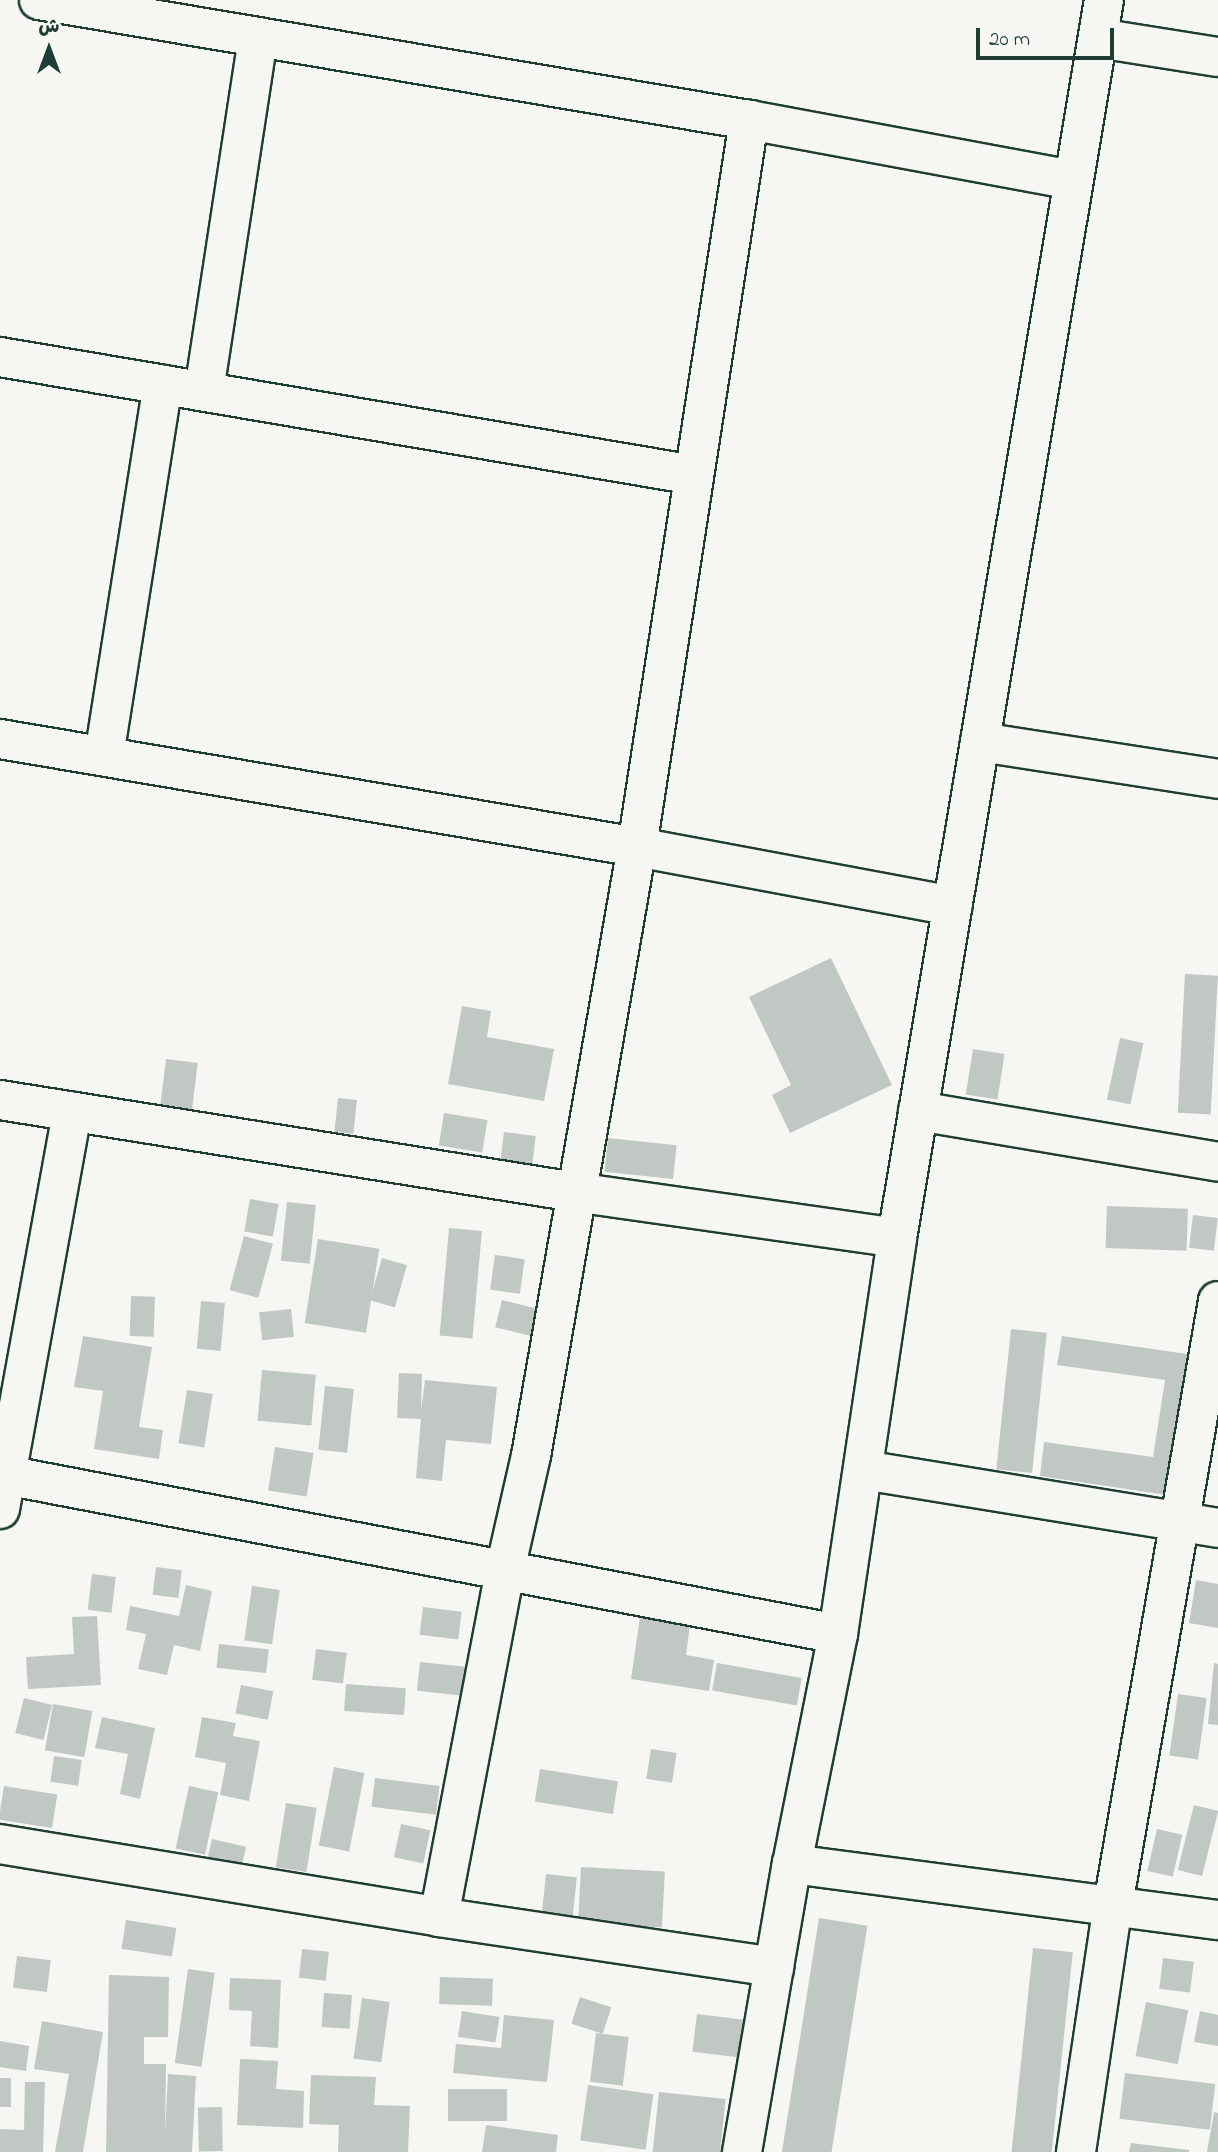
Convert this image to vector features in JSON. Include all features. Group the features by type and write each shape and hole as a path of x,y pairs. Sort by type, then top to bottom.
{"street":[{"path":"39,0 219,15 258,37 749,120 1074,180"},
{"path":"742,2152 792,1864 838,1634 897,1238 1104,0"},
{"path":"204,391 258,37"},
{"path":"1098,38 1218,57"},
{"path":"439,1917 505,1570 531,1457 637,847 749,120"},
{"path":"0,357 694,475"},
{"path":"104,756 163,385"},
{"path":"0,739 637,847 953,906"},
{"path":"980,742 1218,779"},
{"path":"0,1100 575,1192 897,1238"},
{"path":"72,1111 2,1486 505,1570 838,1634"},
{"path":"918,1111 1218,1163"},
{"path":"1076,2152 1114,1905 1218,1301"},
{"path":"864,1470 1218,1528"},
{"path":"0,1844 439,1917 774,1967"},
{"path":"792,1864 1218,1920"}],"building":[{"path":"831,958 892,1085 790,1133 772,1095 791,1085 749,997"},
{"path":"1185,974 1218,976 1211,1115 1178,1113"},
{"path":"462,1006 491,1011 487,1037 554,1049 544,1101 448,1084"},
{"path":"1120,1038 1143,1043 1130,1105 1107,1100"},
{"path":"973,1049 1005,1054 997,1099 966,1094"},
{"path":"166,1059 198,1063 190,1125 158,1122"},
{"path":"338,1098 357,1100 353,1134 334,1132"},
{"path":"444,1113 487,1120 482,1152 439,1146"},
{"path":"504,1132 536,1136 532,1170 500,1166"},
{"path":"608,1138 677,1145 673,1179 604,1172"},
{"path":"250,1199 279,1204 273,1237 244,1231"},
{"path":"287,1202 316,1205 310,1264 281,1261"},
{"path":"1107,1206 1188,1209 1186,1251 1106,1248"},
{"path":"1193,1215 1218,1218 1214,1251 1189,1248"},
{"path":"449,1228 482,1231 472,1338 440,1336"},
{"path":"244,1236 273,1244 258,1298 230,1290"},
{"path":"318,1239 379,1249 366,1333 305,1323"},
{"path":"495,1255 525,1259 520,1294 490,1290"},
{"path":"382,1258 407,1265 395,1307 370,1300"},
{"path":"131,1296 155,1297 154,1337 130,1336"},
{"path":"502,1300 541,1310 534,1337 495,1327"},
{"path":"201,1301 225,1303 221,1351 197,1349"},
{"path":"291,1309 294,1337 262,1340 259,1312"},
{"path":"1011,1329 1047,1333 1032,1473 996,1469"},
{"path":"83,1336 152,1347 139,1427 163,1430 159,1459 94,1449 103,1391 74,1387"},
{"path":"1062,1336 1194,1355 1173,1496 1040,1476 1044,1442 1153,1457 1165,1380 1057,1365"},
{"path":"262,1370 316,1375 311,1426 258,1421"},
{"path":"399,1373 422,1374 421,1411 425,1380 497,1387 491,1444 446,1440 442,1481 416,1478 421,1419 397,1418"},
{"path":"325,1386 354,1389 347,1453 318,1450"},
{"path":"187,1390 213,1394 204,1447 179,1443"},
{"path":"275,1447 314,1453 307,1497 268,1490"},
{"path":"156,1567 182,1570 178,1598 153,1595"},
{"path":"92,1574 116,1577 111,1613 88,1610"},
{"path":"1196,1580 1218,1584 1218,1628 1189,1623"},
{"path":"186,1585 212,1591 200,1651 174,1645 167,1675 138,1669 146,1634 126,1630 130,1606 179,1616"},
{"path":"252,1586 280,1590 272,1644 244,1640"},
{"path":"423,1607 462,1612 458,1640 420,1635"},
{"path":"97,1616 101,1685 28,1689 26,1657 74,1654 72,1617"},
{"path":"640,1617 690,1625 686,1655 714,1660 709,1691 631,1679"},
{"path":"219,1644 269,1649 266,1673 216,1668"},
{"path":"316,1649 347,1653 343,1684 312,1680"},
{"path":"420,1662 473,1668 470,1696 417,1691"},
{"path":"717,1663 802,1678 797,1706 712,1691"},
{"path":"1214,1663 1218,1664 1218,1725 1208,1724"},
{"path":"346,1684 406,1688 404,1715 344,1711"},
{"path":"241,1685 273,1691 268,1720 235,1713"},
{"path":"1178,1694 1207,1698 1198,1759 1169,1755"},
{"path":"24,1698 52,1705 43,1740 15,1733"},
{"path":"53,1704 92,1711 84,1757 45,1750"},
{"path":"102,1717 155,1728 140,1799 120,1794 128,1754 95,1748"},
{"path":"202,1717 236,1723 233,1736 260,1741 249,1801 220,1795 226,1763 195,1757"},
{"path":"651,1749 677,1753 672,1783 646,1779"},
{"path":"54,1756 82,1760 78,1786 50,1782"},
{"path":"334,1767 364,1773 349,1851 319,1846"},
{"path":"540,1769 618,1781 613,1814 535,1802"},
{"path":"375,1778 440,1786 436,1815 371,1807"},
{"path":"4,1786 57,1794 52,1828 0,1820"},
{"path":"189,1786 218,1792 205,1855 176,1849"},
{"path":"286,1803 317,1808 306,1872 276,1867"},
{"path":"1194,1805 1218,1811 1202,1876 1178,1870"},
{"path":"401,1824 430,1830 423,1863 394,1857"},
{"path":"1157,1829 1182,1835 1173,1877 1147,1871"},
{"path":"212,1839 246,1847 240,1872 206,1864"},
{"path":"581,1867 665,1871 662,1927 578,1923"},
{"path":"546,1874 577,1877 573,1917 542,1914"},
{"path":"819,1918 867,1926 832,2152 782,2152"},
{"path":"126,1920 176,1928 172,1957 121,1949"},
{"path":"1033,1948 1073,1952 1052,2152 1012,2152"},
{"path":"302,1949 329,1952 326,1981 299,1978"},
{"path":"17,1956 51,1960 47,1992 13,1988"},
{"path":"1163,1958 1194,1962 1190,1993 1159,1989"},
{"path":"188,1969 215,1973 202,2067 175,2063"},
{"path":"109,1975 169,1977 168,2037 144,2037 144,2064 166,2064 165,2134 168,2074 196,2076 192,2152 106,2152"},
{"path":"440,1977 493,1979 492,2006 439,2004"},
{"path":"230,1978 281,1980 278,2048 250,2046 252,2011 229,2010"},
{"path":"324,1993 352,1995 350,2029 322,2027"},
{"path":"580,1997 611,2007 603,2034 571,2024"},
{"path":"362,1998 390,2002 381,2062 354,2058"},
{"path":"1146,2002 1188,2010 1178,2064 1136,2056"},
{"path":"462,2011 500,2017 495,2043 458,2037"},
{"path":"1200,2011 1218,2015 1218,2046 1194,2042"},
{"path":"697,2014 749,2020 744,2058 692,2052"},
{"path":"504,2015 554,2020 547,2082 453,2073 456,2044 501,2048"},
{"path":"42,2021 103,2032 83,2152 55,2152 69,2074 34,2069"},
{"path":"596,2033 629,2037 623,2086 590,2082"},
{"path":"0,2041 29,2046 26,2071 0,2067"},
{"path":"240,2059 278,2061 276,2089 304,2091 303,2128 237,2125"},
{"path":"1125,2073 1215,2084 1210,2130 1119,2119"},
{"path":"311,2075 376,2077 374,2105 410,2106 408,2152 338,2152 339,2125 309,2124"},
{"path":"0,2078 11,2078 11,2107 0,2107"},
{"path":"25,2082 45,2082 43,2152 0,2152 0,2129 24,2130"},
{"path":"588,2085 653,2094 646,2150 580,2140"},
{"path":"448,2089 507,2089 507,2121 448,2121"},
{"path":"659,2092 726,2099 720,2152 653,2152"},
{"path":"198,2107 222,2107 223,2151 199,2151"},
{"path":"1214,2112 1218,2113 1218,2152 1207,2152"},
{"path":"486,2125 558,2135 556,2152 482,2152"},
{"path":"1131,2143 1189,2150 1189,2152 1129,2152"}]}
